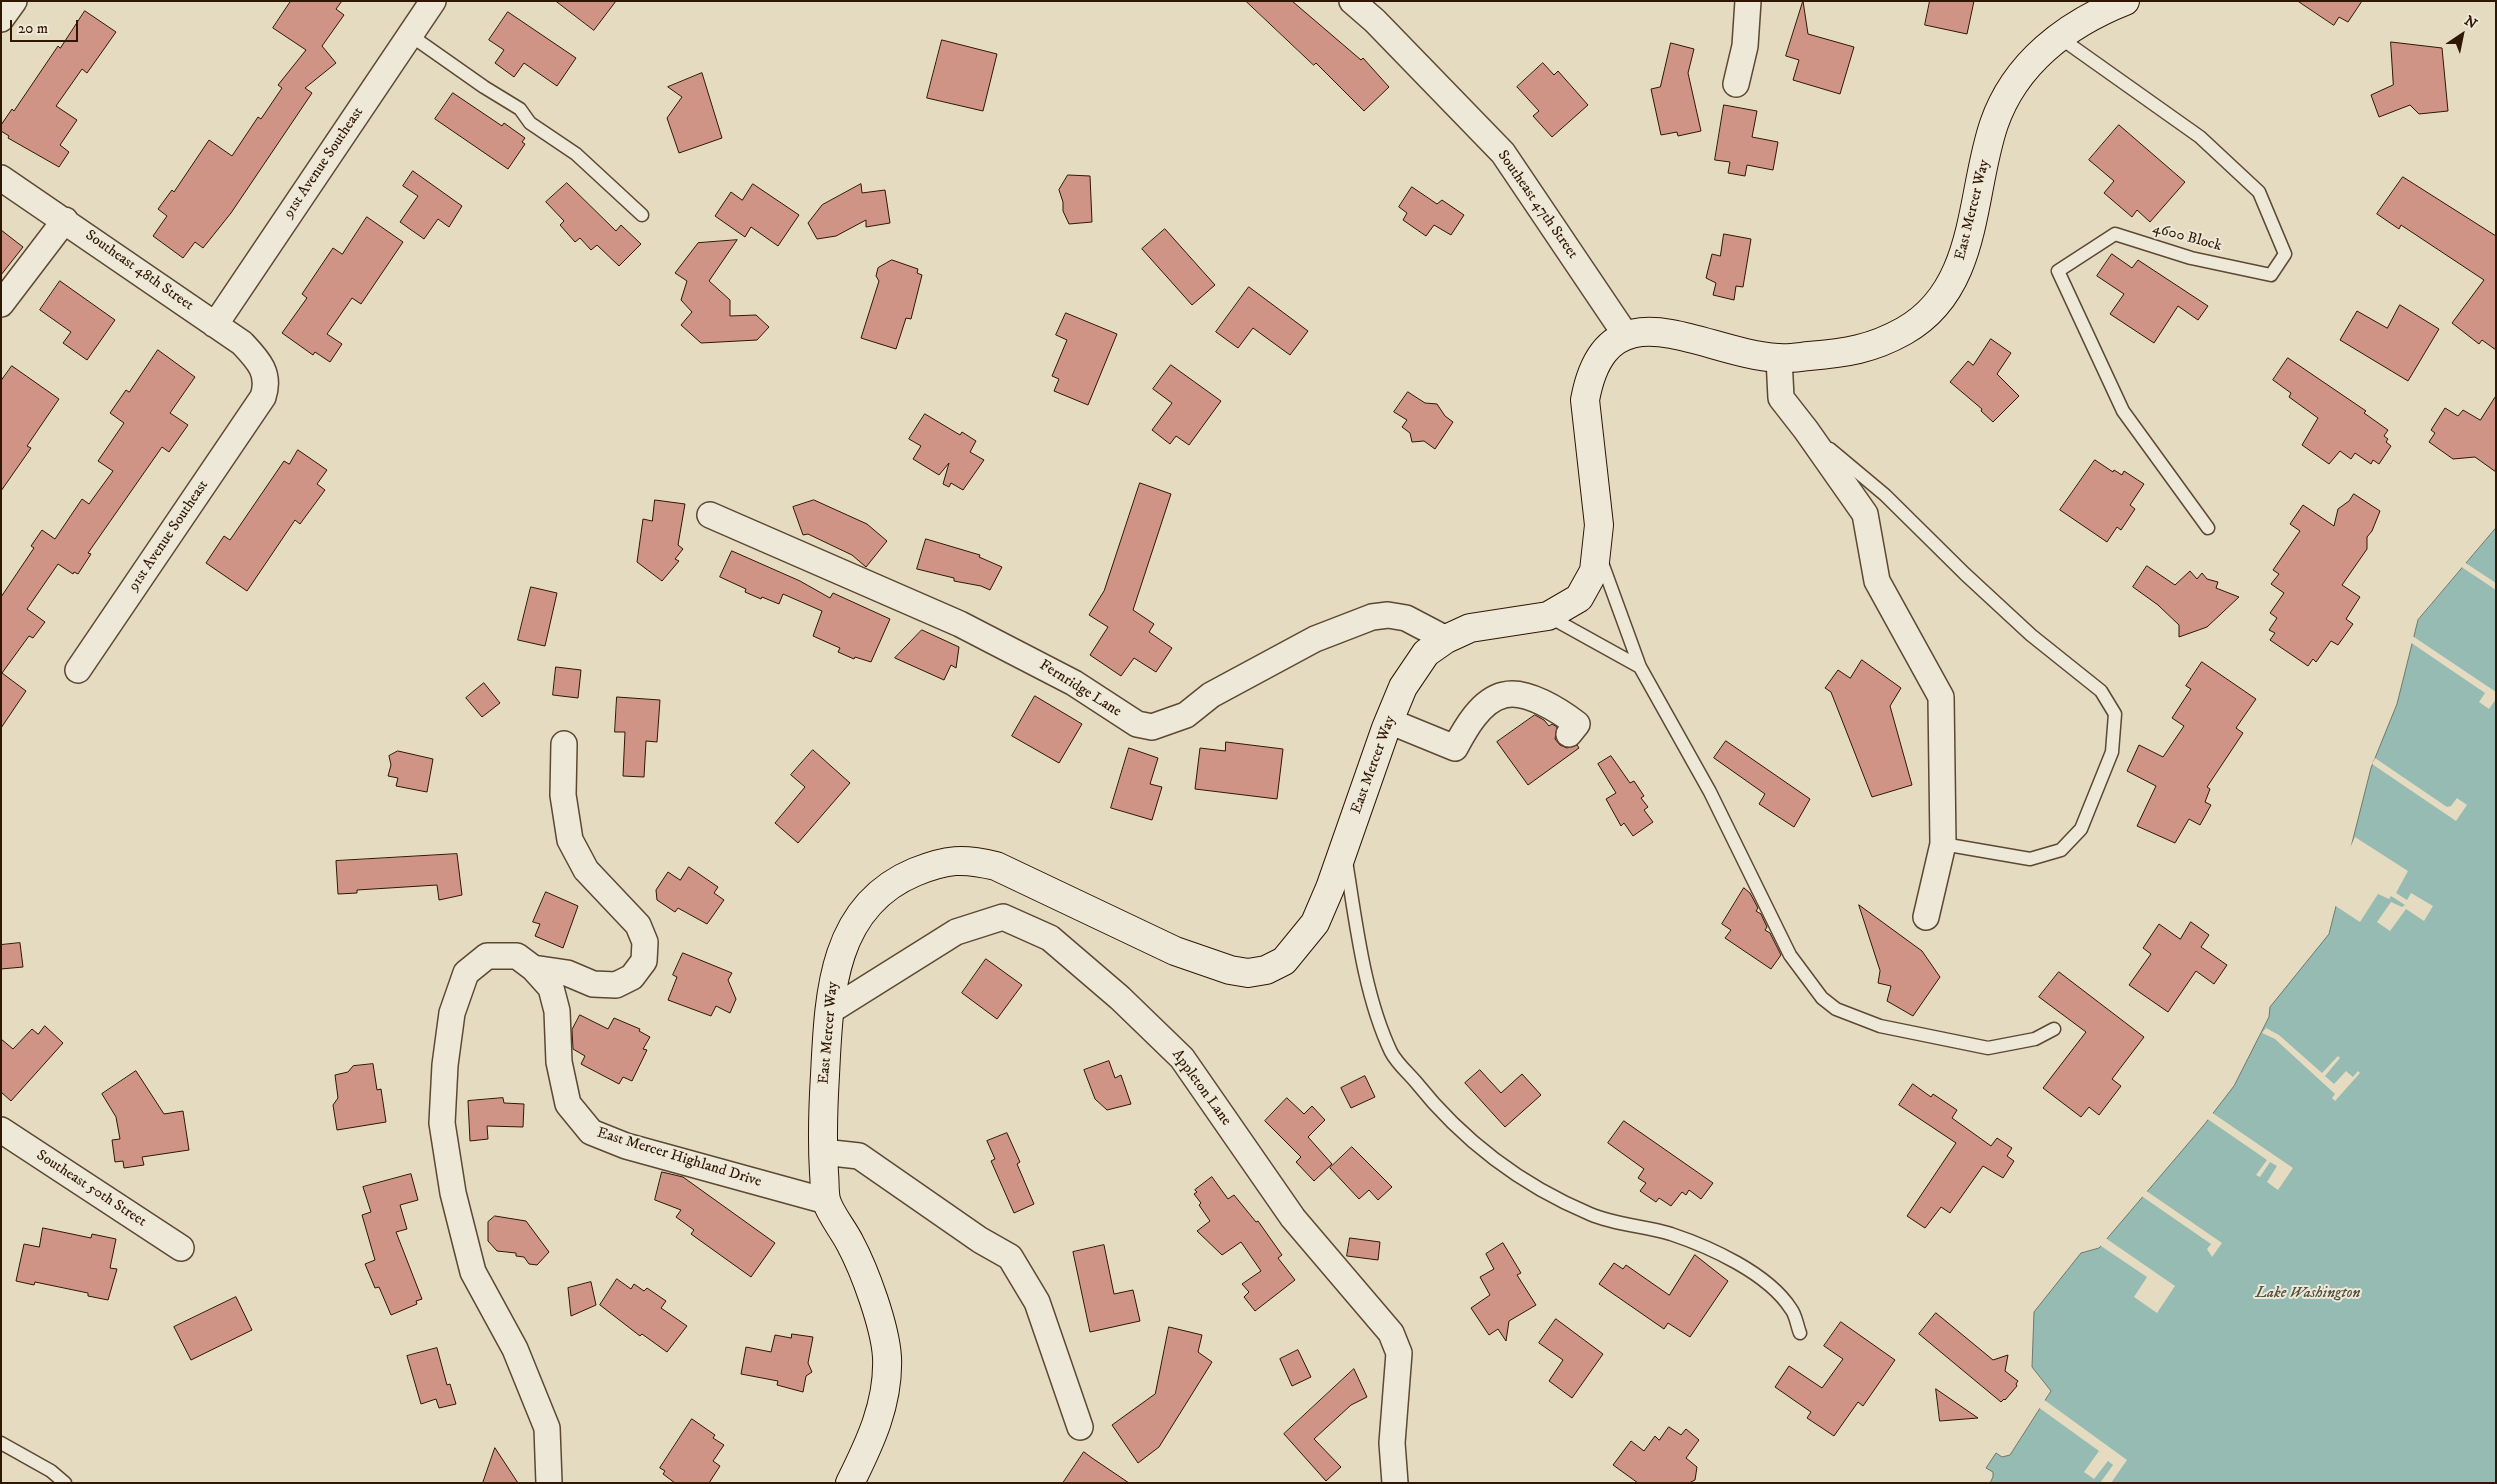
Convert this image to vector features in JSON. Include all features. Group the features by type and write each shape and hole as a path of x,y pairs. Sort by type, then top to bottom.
{"street":[{"path":"1,19 14,1"},
{"name":"91st Avenue Southeast","path":"215,325 433,1"},
{"name":"Southeast 47th Street","path":"1352,1 1375,21 1504,153 1626,334"},
{"path":"1736,84 1745,46 1748,1"},
{"name":"East Mercer Way","path":"857,1479 874,1436 883,1402 887,1357 866,1279 851,1244 826,1201 821,1132 833,978 852,925 872,898 898,879 937,863 969,860 996,866 1175,950 1230,970 1248,973 1266,970 1284,961 1299,945 1315,923 1344,849 1389,721 1403,687 1426,653 1446,639 1470,628 1548,616 1579,598 1594,571 1599,525 1585,400 1589,380 1596,362 1608,344 1626,334 1669,332 1734,352 1779,358 1862,350 1906,330 1924,316 1956,272 1972,226 1994,123 2008,94 2026,67 2059,37 2072,27 2125,1"},
{"name":"Southeast 48th Street","path":"1,178 65,220 242,344 259,362 266,375"},
{"path":"1,304 65,220"},
{"path":"1779,358 1780,398 1806,430 1866,514 1878,581 1941,697 1943,844 1926,917"},
{"name":"91st Avenue Southeast","path":"78,670 263,397 266,375"},
{"name":"Fernridge Lane","path":"710,515 960,624 1074,682 1137,724 1152,727 1186,715 1211,695 1315,639 1372,618 1388,615 1406,618 1446,639"},
{"path":"1389,721 1455,748 1466,728 1485,706 1504,695 1521,696 1554,707 1577,724 1569,734"},
{"name":"East Mercer Highland Drive","path":"533,968 567,973 593,984 616,985 632,977 644,960 645,942 638,925 586,870 570,840 563,795 564,744"},
{"name":"Appleton Lane","path":"830,1011 956,932 1002,917 1050,938 1120,998 1182,1058 1294,1218 1391,1333 1399,1353 1392,1443 1395,1483"},
{"name":"East Mercer Highland Drive","path":"549,1483 547,1428 515,1349 473,1272 453,1193 442,1123 445,1065 452,1012 466,973 487,956 517,956 533,968 551,988 557,1011 560,1062 568,1104 590,1132 626,1146 826,1201"},
{"name":"Southeast 50th Street","path":"1,1130 181,1248"},
{"path":"822,1152 859,1156 980,1240 1010,1257 1037,1302 1080,1427"}],"lane":[{"path":"410,35 484,87 520,109 530,123 584,161 642,215"},
{"name":"4600 Block","path":"2059,37 2200,137 2259,192 2285,254 2271,276 2191,258 2115,234 2058,271 2123,411 2208,528"},
{"path":"1806,430 1885,495 1965,574 2031,635 2102,691 2115,714 2112,752 2081,829 2061,850 2030,860 1943,844"},
{"path":"1596,548 1640,667 1710,792 1790,955 1822,998 1836,1009 1880,1026 1988,1048 2035,1038 2054,1029"},
{"path":"1548,616 1640,667"},
{"path":"1344,849 1358,940 1373,1000 1392,1053 1428,1098 1476,1146 1531,1186 1592,1215 1671,1234 1727,1257 1760,1278 1779,1295 1792,1309 1800,1333"},
{"path":"1,1443 51,1471 65,1483"}],"water":[{"name":"Lake Washington","path":"2496,528 2496,1483 1990,1483 1993,1472 1986,1468 1996,1453 2002,1457 2010,1455 2051,1391 2032,1367 2034,1312 2081,1253 2099,1248 2204,1125 2234,1086 2269,1017 2270,1007 2329,934 2371,768 2397,704 2418,620"}],"pier":[{"path":"2464,562 2496,583 2496,590 2460,566"},
{"path":"2411,635 2496,692 2496,699 2489,709 2479,702 2485,693 2410,642"},
{"path":"2375,758 2447,807 2451,806 2457,798 2467,805 2456,821 2372,764"},
{"path":"2355,837 2408,871 2396,893 2407,900 2411,893 2433,906 2424,921 2406,909 2390,931 2377,922 2391,902 2402,907 2405,905 2391,896 2389,899 2378,894 2360,922 2334,905 2346,856"},
{"path":"2266,1028 2279,1035 2322,1073 2338,1056 2340,1058 2325,1076 2334,1084 2346,1071 2353,1077 2358,1071 2360,1073 2335,1101 2332,1098 2335,1094 2275,1039 2262,1033"},
{"path":"2211,1112 2293,1168 2278,1190 2267,1182 2277,1166 2270,1162 2260,1177 2256,1175 2267,1160 2206,1118"},
{"path":"2145,1190 2222,1243 2212,1257 2207,1249 2211,1244 2140,1195"},
{"path":"2104,1237 2175,1286 2157,1313 2134,1297 2147,1277 2098,1244"},
{"path":"2043,1399 2127,1460 2111,1483 2100,1483 2113,1465 2108,1461 2094,1479 2084,1472 2099,1451 2038,1407"}],"building":[{"path":"291,1 342,1 336,9 344,15 322,46 336,63 305,88 312,93 231,213 203,248 195,242 183,258 153,236 167,216 158,209 172,190 174,192 209,140 232,156 258,117 261,119 282,88 278,85 306,50 273,28"},
{"path":"556,1 616,1 594,30"},
{"path":"1246,1 1292,1 1361,60 1363,58 1389,87 1364,111 1316,63 1314,65"},
{"path":"1803,1 1808,34 1854,47 1840,94 1793,80 1799,60 1786,56"},
{"path":"1930,1 1974,1 1967,34 1925,25"},
{"path":"2298,1 2362,1 2348,22 2339,17 2334,25"},
{"path":"85,11 116,32 87,73 82,69 56,106 77,120 60,145 69,152 59,167 8,138 9,136 1,131 1,125 12,109 14,111 58,46 60,48"},
{"path":"508,12 576,58 557,86 524,63 514,77 495,63 504,50 489,40"},
{"path":"942,40 997,54 983,111 927,98"},
{"path":"2391,42 2442,48 2448,111 2419,114 2410,105 2379,117 2371,95 2393,85"},
{"path":"1671,43 1694,49 1688,73 1701,131 1678,136 1677,132 1661,135 1651,89 1660,87"},
{"path":"1543,63 1554,75 1558,71 1588,105 1552,137 1533,116 1539,111 1517,87"},
{"path":"702,73 722,138 679,153 667,118 682,97 668,87"},
{"path":"453,93 502,126 504,123 525,138 522,142 525,144 508,169 435,119"},
{"path":"1724,105 1757,111 1752,137 1778,142 1773,170 1747,165 1745,176 1728,173 1730,162 1715,160"},
{"path":"2119,125 2185,182 2150,222 2137,210 2132,217 2104,193 2114,181 2089,160"},
{"path":"413,171 462,206 449,227 438,219 424,239 400,222 418,196 403,186"},
{"path":"1068,175 1090,176 1092,222 1069,224 1063,211 1063,202 1059,190"},
{"path":"2403,177 2496,236 2496,350 2482,340 2479,344 2452,323 2484,280 2401,225 2399,229 2377,214"},
{"path":"567,183 616,231 621,225 641,244 619,266 597,245 591,250 580,238 575,242 560,225 564,221 546,202"},
{"path":"753,184 799,215 778,246 751,227 745,237 715,216 731,192 742,200"},
{"path":"861,184 862,193 885,190 890,223 866,227 866,220 836,236 817,239 808,223 822,205"},
{"path":"1412,187 1437,204 1442,200 1464,215 1451,235 1434,225 1426,236 1403,220 1407,213 1399,207"},
{"path":"367,217 403,242 361,304 352,298 327,334 342,344 330,362 315,352 313,355 282,333 307,298 302,294 333,248 342,254"},
{"path":"1165,229 1215,285 1192,305 1142,249"},
{"path":"1,230 23,247 1,275"},
{"path":"1724,234 1751,239 1743,287 1736,286 1734,300 1713,295 1716,283 1706,278 1712,254 1720,256"},
{"path":"737,240 709,281 730,300 730,316 756,315 769,327 757,340 701,343 681,325 692,312 681,300 687,281 675,273 698,243"},
{"path":"2112,254 2132,268 2138,260 2208,306 2198,320 2178,306 2154,343 2110,314 2124,294 2097,276"},
{"path":"892,260 918,269 917,273 922,275 911,319 906,318 896,349 861,338 879,281 876,276 878,268"},
{"path":"60,281 115,320 87,360 63,343 71,332 40,310"},
{"path":"1249,287 1308,331 1290,355 1253,328 1238,348 1216,332"},
{"path":"2400,305 2439,329 2408,381 2340,340 2357,311 2387,328"},
{"path":"1066,313 1117,334 1088,405 1054,391 1059,379 1052,376 1067,340 1056,335"},
{"path":"1991,339 2011,353 1997,374 2019,396 1993,422 1981,411 1982,409 1950,382 1968,361 1973,365"},
{"path":"158,350 195,377 170,413 188,425 169,452 162,447 88,553 91,554 78,574 74,572 73,574 58,564 27,609 45,622 33,638 29,636 2,673 26,691 1,728 1,597 34,548 31,546 42,530 55,539 82,499 89,504 113,471 98,461 124,423 110,413 126,390 129,392"},
{"path":"2288,358 2366,411 2364,413 2388,430 2384,436 2388,439 2386,442 2391,446 2379,464 2373,460 2371,464 2355,453 2351,459 2340,451 2329,464 2302,445 2318,418 2289,397 2291,393 2273,380"},
{"path":"1171,365 1221,401 1189,445 1176,436 1170,444 1152,430 1172,403 1153,389"},
{"path":"12,366 59,399 27,446 31,448 1,491 1,381"},
{"path":"1408,392 1425,403 1437,404 1445,416 1453,422 1435,449 1424,441 1412,442 1410,433 1402,427 1407,420 1394,412"},
{"path":"2496,396 2496,472 2475,457 2453,459 2429,442 2435,433 2431,430 2445,408 2458,416 2463,410 2480,420"},
{"path":"925,414 960,435 962,432 976,441 970,452 984,460 963,490 951,483 949,487 943,484 949,463 939,475 913,459 921,446 909,439"},
{"path":"298,450 327,470 317,484 325,490 300,524 295,520 247,591 206,563 224,536 230,540 284,461 289,464"},
{"path":"2095,460 2113,472 2114,470 2122,475 2124,471 2144,484 2130,505 2135,509 2121,530 2117,527 2107,542 2060,510"},
{"path":"1140,483 1171,494 1133,610 1154,624 1149,632 1172,648 1156,672 1134,658 1121,676 1090,655 1108,627 1089,615 1104,591"},
{"path":"2354,494 2380,511 2372,531 2367,537 2367,549 2342,585 2360,597 2346,619 2353,624 2338,645 2331,641 2316,662 2313,659 2308,666 2270,640 2275,633 2269,630 2277,618 2270,613 2284,593 2271,584 2279,574 2273,570 2300,531 2290,524 2303,505 2334,526 2338,509 2349,501"},
{"path":"655,500 685,504 678,545 683,549 675,559 679,561 662,581 637,562 643,519 652,521"},
{"path":"814,500 867,524 887,541 866,567 852,555 808,534 803,535 793,507"},
{"path":"926,539 980,555 979,557 1002,567 990,590 981,586 954,581 954,578 917,569"},
{"path":"732,551 800,581 830,598 833,593 890,619 871,662 855,657 854,659 838,652 840,648 813,636 822,611 783,594 779,604 762,597 761,599 745,592 746,589 720,577"},
{"path":"2147,566 2175,585 2190,571 2197,579 2202,573 2207,579 2218,582 2216,588 2239,597 2207,627 2179,637 2179,625 2158,605 2133,587"},
{"path":"531,587 557,593 545,646 518,640"},
{"path":"922,630 959,647 956,668 951,665 944,680 895,658"},
{"path":"1862,660 1901,688 1890,706 1912,785 1872,797 1831,692 1825,688 1838,670 1850,678"},
{"path":"2202,662 2256,699 2236,728 2243,733 2207,787 2210,789 2205,802 2211,805 2200,825 2189,819 2175,843 2137,826 2156,786 2127,771 2139,745 2163,757 2184,726 2172,718 2191,689 2186,686"},
{"path":"556,667 581,670 578,698 553,695"},
{"path":"484,683 500,703 482,717 466,698"},
{"path":"1035,696 1082,724 1059,763 1012,736"},
{"path":"617,697 660,700 657,742 646,741 644,777 623,776 625,732 615,732"},
{"path":"1535,715 1544,720 1549,726 1552,724 1557,727 1555,739 1560,745 1567,748 1577,745 1579,748 1528,785 1497,742"},
{"path":"1726,741 1810,799 1794,827 1759,804 1765,794 1714,758"},
{"path":"1226,742 1283,749 1277,799 1195,789 1200,748 1225,751"},
{"path":"1129,748 1158,758 1150,784 1162,787 1152,820 1111,808"},
{"path":"813,750 850,783 798,843 775,823 805,787 791,775"},
{"path":"398,751 433,759 427,792 396,786 398,778 388,776 391,765 389,756"},
{"path":"1611,756 1630,783 1634,781 1644,796 1641,798 1648,807 1644,810 1653,822 1633,836 1624,823 1621,826 1606,799 1616,793 1598,764"},
{"path":"457,854 462,895 439,900 437,885 357,890 357,893 338,894 336,861"},
{"path":"689,867 718,887 714,893 724,900 707,924 678,908 675,912 657,900 656,890 668,872 680,880"},
{"path":"1744,888 1750,893 1758,908 1756,911 1761,914 1767,927 1765,930 1770,933 1781,955 1771,969 1725,938 1731,930 1722,924"},
{"path":"546,892 578,906 563,948 535,936 540,924 533,922"},
{"path":"1859,905 1922,951 1940,977 1913,1016 1887,1001 1891,986 1878,983 1880,971"},
{"path":"2191,922 2209,935 2201,947 2227,965 2214,984 2196,971 2168,1012 2129,985 2151,954 2143,948 2159,924 2180,939"},
{"path":"20,943 23,967 1,969 1,945"},
{"path":"683,953 732,973 728,980 736,999 730,1013 716,1006 711,1016 668,1000 677,977 673,975"},
{"path":"986,959 1022,985 997,1019 962,993"},
{"path":"2059,972 2144,1037 2112,1079 2121,1086 2099,1115 2089,1107 2081,1117 2043,1088 2086,1032 2039,997"},
{"path":"580,1015 608,1029 614,1018 640,1029 639,1031 650,1037 643,1049 647,1050 632,1081 623,1077 619,1084 581,1064 585,1056 573,1049 572,1030"},
{"path":"45,1026 63,1043 11,1101 1,1092 1,1039 13,1049 32,1029 38,1034"},
{"path":"1109,1061 1115,1078 1121,1075 1131,1104 1107,1110 1095,1099 1084,1070"},
{"path":"373,1064 377,1090 381,1089 386,1122 337,1130 333,1105 338,1098 335,1075 348,1072 353,1066"},
{"path":"1480,1070 1501,1093 1522,1074 1541,1095 1505,1127 1465,1083"},
{"path":"136,1071 164,1114 183,1111 189,1150 142,1157 144,1165 124,1168 123,1161 115,1162 112,1140 120,1139 116,1117 102,1094"},
{"path":"1365,1076 1375,1097 1351,1108 1341,1088"},
{"path":"1913,1084 1931,1097 1933,1094 1957,1110 1952,1118 1991,1146 1997,1138 2012,1148 2007,1156 2014,1161 2003,1178 1983,1166 1950,1213 1941,1207 1925,1228 1907,1216 1956,1143 1899,1105"},
{"path":"503,1098 504,1103 524,1104 523,1127 487,1126 488,1139 470,1141 468,1101"},
{"path":"1287,1098 1304,1114 1312,1106 1325,1120 1308,1137 1332,1164 1314,1181 1296,1162 1301,1157 1265,1121"},
{"path":"1624,1121 1713,1183 1701,1199 1689,1190 1686,1195 1682,1192 1671,1206 1659,1198 1656,1202 1640,1191 1646,1183 1638,1178 1644,1169 1608,1143"},
{"path":"1007,1133 1020,1162 1017,1164 1034,1204 1014,1213 991,1161 995,1159 987,1141"},
{"path":"1352,1147 1392,1187 1378,1200 1369,1190 1359,1199 1330,1168"},
{"path":"662,1172 683,1177 775,1243 751,1277 691,1234 694,1230 676,1217 681,1210 655,1200"},
{"path":"411,1174 418,1200 400,1205 407,1229 396,1232 422,1299 416,1301 417,1304 391,1315 379,1287 375,1288 365,1264 375,1260 362,1215 371,1212 363,1187"},
{"path":"1212,1177 1228,1199 1234,1195 1256,1222 1258,1221 1282,1255 1278,1258 1295,1280 1255,1311 1244,1297 1249,1292 1242,1284 1261,1271 1241,1242 1222,1255 1197,1231 1210,1221 1199,1205 1201,1203 1194,1194 1197,1192 1195,1190"},
{"path":"495,1216 526,1221 549,1252 537,1265 529,1264 524,1257 516,1256 516,1253 497,1251 488,1241 488,1222"},
{"path":"43,1228 91,1238 92,1234 116,1239 110,1268 117,1269 108,1300 88,1296 88,1293 35,1282 34,1285 16,1281 24,1244 39,1247"},
{"path":"1350,1238 1380,1242 1378,1260 1347,1256"},
{"path":"1503,1243 1521,1273 1517,1275 1536,1305 1509,1321 1506,1341 1498,1329 1489,1335 1471,1308 1490,1295 1480,1277 1494,1269 1486,1254"},
{"path":"1104,1245 1114,1294 1133,1290 1140,1321 1090,1332 1073,1252"},
{"path":"1695,1255 1728,1281 1690,1337 1668,1323 1664,1329 1599,1284 1614,1263 1623,1269 1626,1265 1669,1295"},
{"path":"617,1279 631,1289 634,1284 644,1291 647,1288 666,1301 661,1308 687,1326 667,1352 642,1334 640,1336 600,1305"},
{"path":"591,1282 596,1305 571,1316 568,1288"},
{"path":"236,1297 252,1330 191,1360 174,1327"},
{"path":"1936,1313 1993,1360 2008,1355 2005,1371 2018,1381 2017,1386 2005,1400 2001,1402 1919,1334"},
{"path":"1556,1319 1603,1354 1572,1398 1549,1381 1563,1360 1539,1343"},
{"path":"1841,1322 1895,1360 1863,1406 1858,1402 1834,1436 1807,1418 1811,1412 1775,1387 1789,1366 1822,1388 1843,1359 1824,1346"},
{"path":"1169,1327 1202,1335 1198,1352 1212,1362 1159,1447 1138,1463 1112,1425 1155,1394"},
{"path":"792,1334 813,1337 808,1363 812,1372 806,1376 803,1392 777,1385 778,1381 741,1374 746,1347 771,1352 775,1335 791,1338"},
{"path":"437,1348 447,1385 450,1384 456,1404 439,1408 436,1399 421,1404 407,1356"},
{"path":"1298,1350 1311,1377 1292,1386 1280,1359"},
{"path":"1354,1369 1367,1397 1351,1405 1314,1439 1341,1467 1326,1481 1284,1434"},
{"path":"1936,1389 1978,1418 1940,1421"},
{"path":"692,1419 715,1435 713,1438 724,1445 713,1461 720,1466 709,1483 675,1483 663,1474 665,1471 660,1468"},
{"path":"1669,1427 1681,1435 1686,1429 1699,1440 1686,1458 1697,1467 1695,1480 1689,1483 1638,1483 1613,1465 1631,1441 1644,1451 1655,1436 1659,1440"},
{"path":"495,1448 518,1483 483,1483"},
{"path":"1084,1452 1092,1458 1129,1483 1063,1483"}]}
